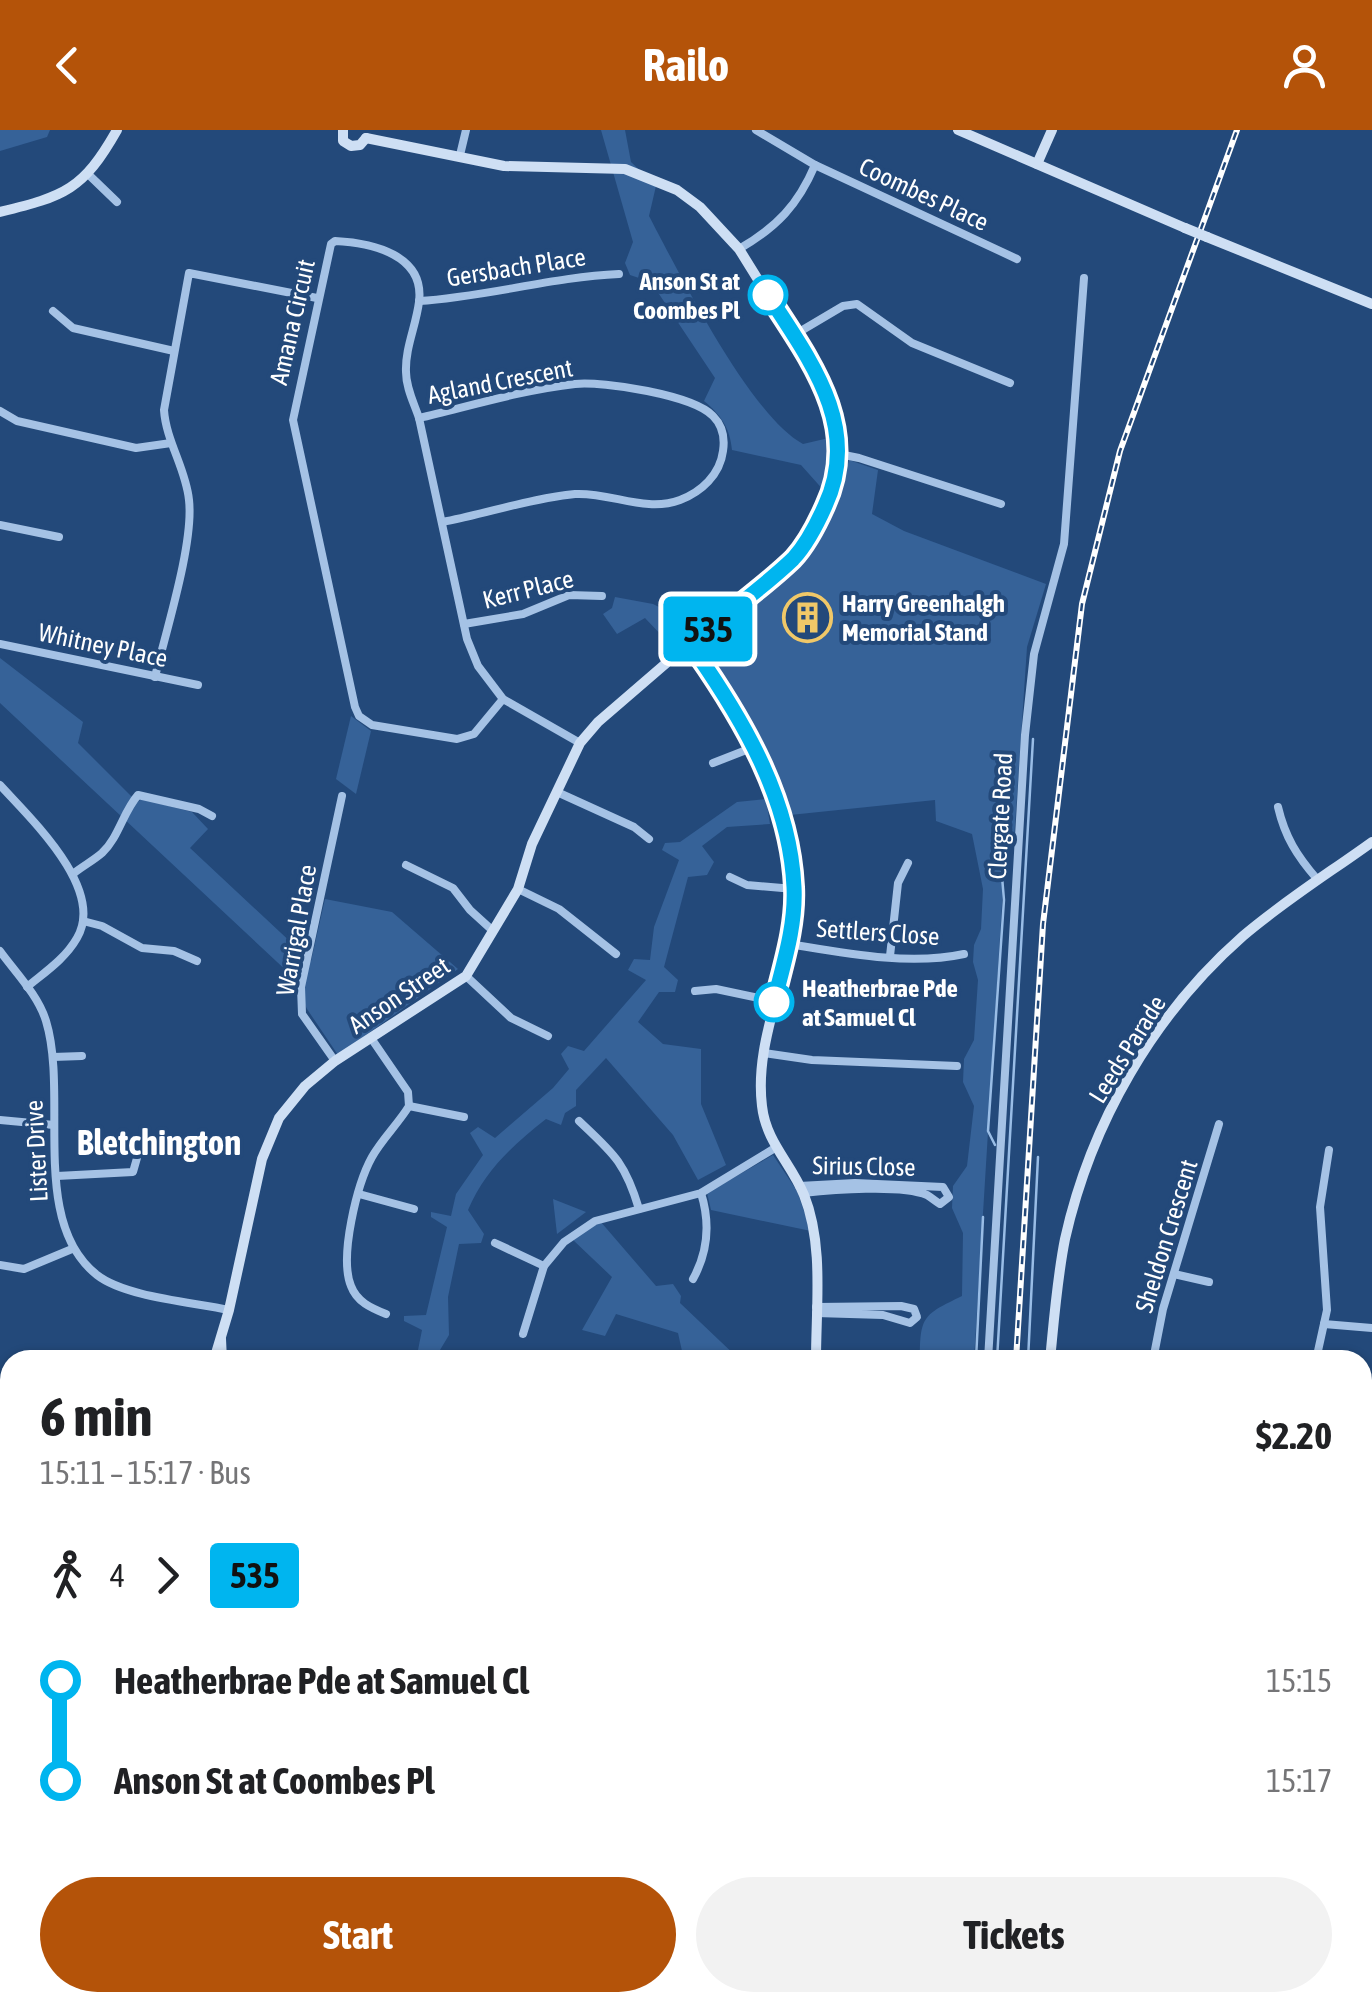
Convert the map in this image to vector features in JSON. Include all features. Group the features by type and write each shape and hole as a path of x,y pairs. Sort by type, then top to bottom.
{"street":[{"path":"0,212 58,196 89,175 118,130"},
{"path":"342,130 344,141 351,146 360,145 366,134 504,166 625,169 678,190 739,248 831,404 839,454 834,488 801,548 698,638"},
{"path":"460,155 466,130"},
{"name":"Coombes Place","path":"756,130 815,165 1016,258"},
{"path":"958,130 1372,306"},
{"path":"1037,164 1052,130"},
{"path":"739,248 776,226 792,208 815,165"},
{"path":"89,175 117,202"},
{"name":"Amana Circuit","path":"419,301 412,268 402,258 392,252 341,241 330,244 292,420 359,716 372,725 456,740 474,734 502,699"},
{"path":"156,676 187,536 189,499 164,410 190,273 317,298"},
{"name":"Gersbach Place","path":"419,301 619,274"},
{"name":"Clergate Road","path":"989,1350 1025,735 1034,654 1064,544 1084,278"},
{"path":"419,301 406,381 418,418 464,624 478,666 502,699 580,743"},
{"path":"794,336 842,306 857,304 912,343 1010,382"},
{"path":"53,311 73,328 174,351"},
{"name":"Agland Crescent","path":"418,418 529,392 594,384 671,398 702,408 717,421 723,434 721,462 714,474 707,484 683,499 654,505 581,494 442,522"},
{"path":"0,411 17,421 136,448 171,443"},
{"path":"839,454 1001,504"},
{"path":"0,525 59,537"},
{"name":"Kerr Place","path":"464,624 523,614 570,595 602,596"},
{"path":"689,633 698,638 697,654 687,658 678,653 679,637 689,633"},
{"name":"Whitney Place","path":"0,644 198,685"},
{"name":"Anson Street","path":"222,1350 262,1158 280,1118 305,1086 336,1062 466,976 518,889 532,844 580,743 598,722 678,653"},
{"path":"697,654 738,714 780,807 794,889 789,944 764,1054 762,1106 774,1148 801,1190 816,1234 816,1350"},
{"path":"713,763 754,747"},
{"path":"0,785 74,873 83,920 78,936 58,962 26,987"},
{"path":"557,792 634,827 649,839"},
{"path":"74,873 102,853 127,807 138,795 199,809 212,816"},
{"name":"Warrigal Place","path":"336,1062 302,1014 301,987 342,796"},
{"path":"1278,807 1285,834 1318,880"},
{"name":"Leeds Parade","path":"1051,1350 1058,1278 1074,1205 1118,1093 1166,1020 1206,972 1256,925 1372,842"},
{"path":"890,956 898,883 908,863"},
{"path":"406,865 453,888 492,930"},
{"path":"730,877 747,884 794,889"},
{"path":"518,889 559,909 616,954"},
{"path":"83,920 142,948 174,951 197,961"},
{"name":"Settlers Close","path":"789,944 939,959 964,954"},
{"name":"Lister Drive","path":"0,951 45,1018 53,1058 59,1214 72,1250"},
{"path":"466,976 511,1018 548,1036"},
{"path":"695,992 716,989 774,1002"},
{"path":"371,1038 408,1092 409,1106 371,1158 350,1228 346,1268 351,1289 366,1306 386,1314"},
{"path":"764,1054 812,1060 957,1066"},
{"path":"53,1058 82,1056"},
{"path":"409,1106 464,1117"},
{"path":"0,1120 54,1125"},
{"path":"578,1121 629,1174 639,1208"},
{"name":"Sheldon Crescent","path":"1155,1350 1220,1124"},
{"path":"523,1334 544,1266 564,1242 595,1221 701,1193 774,1148"},
{"path":"1318,1350 1328,1297 1321,1257 1320,1207 1329,1150"},
{"path":"58,1176 133,1172 139,1151"},
{"name":"Sirius Close","path":"855,1184 943,1187 949,1197 940,1204 926,1195 899,1192 801,1190 855,1184"},
{"path":"693,1279 706,1244 708,1214 701,1193"},
{"path":"359,1194 414,1210"},
{"path":"495,1243 544,1266"},
{"path":"0,1266 24,1269 72,1250 98,1277 134,1291 228,1310"},
{"path":"1174,1274 1209,1282"},
{"path":"901,1306 914,1309 917,1316 910,1323 884,1314 816,1310 901,1306"},
{"path":"1324,1324 1372,1328"},
{"name":"Anson Street","path":"216,1350 222,1339"}],"shaded area":[{"path":"0,130 50,130 47,137 0,151"},
{"path":"601,130 625,130 631,162 656,186 649,216 717,340 761,405 803,444 833,437 826,493 801,465 732,450 724,422 704,401 715,378 651,282 630,275 625,263 633,242"},
{"path":"849,460 878,470 872,514 904,531 1046,584 1027,647 1014,840 1006,839 975,1350 920,1350 926,1319 962,1296 963,1233 952,1208 953,1186 967,1166 974,1106 963,1082 964,1059 974,1040 978,980 974,945 981,929 983,889 972,834 936,821 935,800 790,815 747,715 709,650 789,572 839,499"},
{"path":"615,597 653,604 689,622 674,626 665,639 645,618 617,634 603,614 612,608"},
{"path":"0,658 83,722 78,743 137,802 142,799 192,812 208,829 190,848 311,961 325,899 392,912 458,969 338,1055 307,1009 291,975 0,703"},
{"path":"351,716 371,731 356,794 336,779"},
{"path":"766,799 770,824 727,827 702,846 714,862 707,875 688,877 664,967 678,980 675,992 659,992 638,1022 663,1044 701,1049 701,1104 726,1165 698,1180 673,1135 606,1058 576,1090 576,1106 565,1113 561,1125 546,1119 491,1170 468,1210 484,1234 481,1243 459,1244 448,1297 449,1335 440,1350 418,1350 422,1330 404,1321 404,1316 426,1315 447,1227 431,1217 431,1212 451,1216 456,1194 483,1155 470,1133 478,1127 495,1138 553,1088 569,1069 561,1054 568,1046 584,1051 646,980 628,970 634,959 650,960 654,927 679,860 662,850 665,843 680,842 737,802"},
{"path":"773,1155 797,1191 811,1231 711,1210 707,1193"},
{"path":"553,1199 586,1212 557,1234"},
{"path":"600,1221 656,1286 673,1284 681,1296 680,1303 729,1350 682,1350 678,1333 616,1314 605,1336 582,1330 612,1277 572,1239"}],"waterway":[{"path":"998,1350 1033,739"},
{"path":"995,1145 988,1131 1004,900 999,841"},
{"path":"1028,1350 1038,1157"},
{"path":"976,1350 983,1217"}],"railway":[{"path":"1017,1350 1043,924 1082,604 1120,451 1237,130"}],"bus line":[{"name":"535","path":"768,295 823,384 831,404 839,454 834,488 792,559 698,638 697,654 738,714 780,807 794,889 789,944 774,1002"}],"place":[{"name":"Anson St at Coombes Pl","path":"768,295"},
{"name":"Harry Greenhalgh Memorial Stand","path":"807,617"},
{"name":"Heatherbrae Pde at Samuel Cl","path":"774,1002"}],"district":[{"name":"Bletchington","path":"159,1143"}]}
